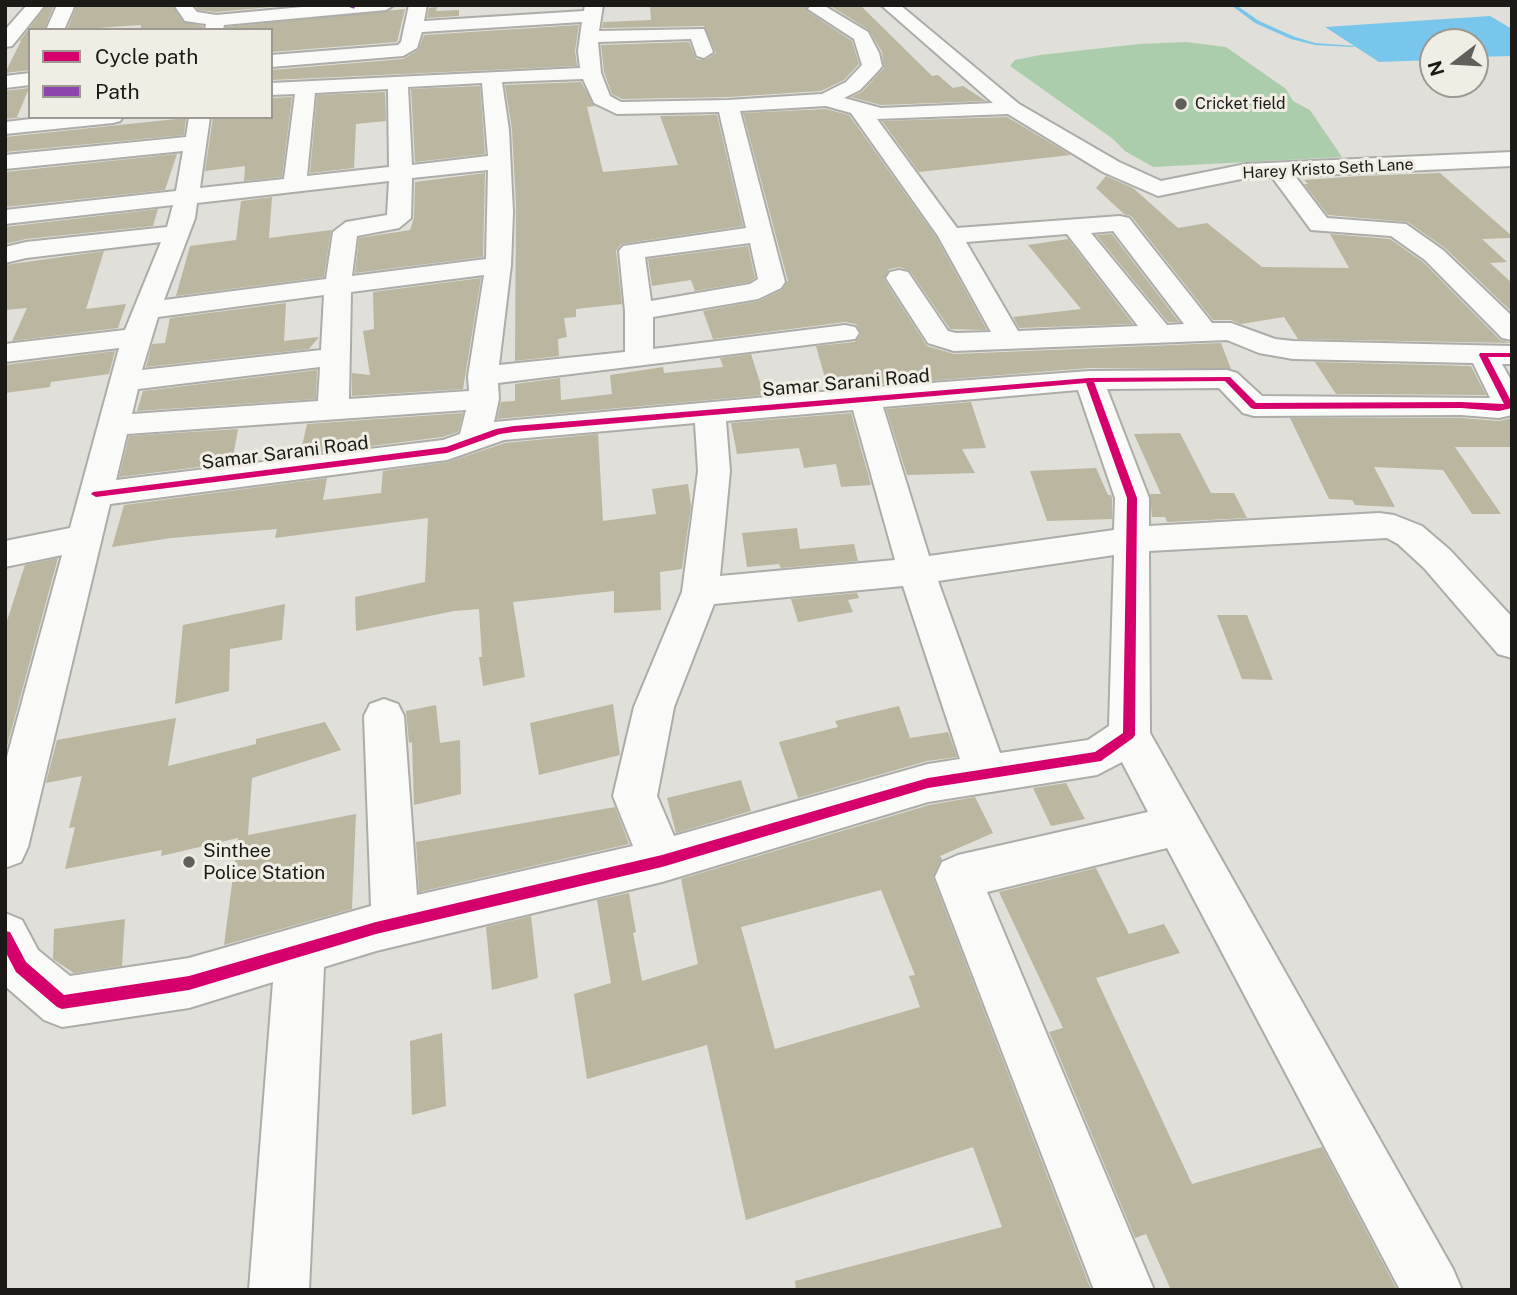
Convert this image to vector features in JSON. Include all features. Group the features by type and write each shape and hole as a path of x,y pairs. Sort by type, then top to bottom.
{"street":[{"path":"5,42 37,5"},
{"path":"56,28 66,5"},
{"path":"182,5 191,17 215,25 386,5"},
{"path":"273,61 403,50 410,44 418,5"},
{"path":"888,5 1012,108 1111,167 1158,189"},
{"path":"322,57 347,8"},
{"path":"817,9 862,36 870,53 872,66 853,86 826,100"},
{"path":"413,27 593,11 587,51 591,74 601,99 617,108 728,106 826,100 860,111 881,114 1012,108"},
{"path":"590,37 698,33 704,52"},
{"path":"273,89 591,74"},
{"path":"475,439 484,388 498,265 499,162 491,77"},
{"path":"5,82 28,79"},
{"path":"333,410 338,286 345,232 399,218 401,173 398,82"},
{"path":"295,185 306,87"},
{"path":"639,311 758,291 772,282 728,106"},
{"path":"860,111 950,236 1010,341"},
{"path":"20,122 76,119"},
{"path":"5,162 198,130 187,197 177,233 141,324 83,538 5,847"},
{"name":"Harey Kristo Seth Lane","path":"1120,223 1110,200 1246,171 1512,159"},
{"path":"5,217 499,162"},
{"path":"1279,170 1320,225 1397,229 1434,255 1512,332"},
{"path":"950,236 1120,223 1204,332"},
{"path":"1074,227 1159,334"},
{"path":"5,255 26,250 177,233"},
{"path":"639,359 639,311 632,251 759,234"},
{"path":"5,353 338,286 498,265"},
{"path":"899,278 938,337 954,342 1238,332 1260,344 1293,349 1497,355"},
{"path":"113,425 333,410 484,388 639,359 845,333"},
{"name":"Samar Sarani Road","path":"96,494 447,450 475,439 514,429 1089,380 1227,379 1254,406 1509,406 1497,355"},
{"path":"126,381 335,356"},
{"path":"1089,380 1132,498 1129,735 1432,1290"},
{"path":"865,397 916,571 986,774"},
{"path":"662,861 635,796 654,708 700,592 714,471 710,413"},
{"path":"700,592 916,571 1131,540 1379,525 1394,527 1410,535 1437,559 1512,642"},
{"path":"5,554 83,538"},
{"path":"384,716 395,923"},
{"path":"5,937 21,967 62,1002 189,983 395,923 662,861 928,783 1097,757 1129,735"},
{"path":"1124,1290 958,877 1178,825"},
{"path":"279,1290 300,951"}],"green space":[{"name":"Cricket field","path":"1186,42 1226,47 1286,89 1293,101 1310,110 1342,157 1153,167 1125,151 1113,139 1010,66 1015,60 1040,55 1139,44"}],"water":[{"path":"1490,16 1512,29 1512,56 1489,57 1489,28 1419,28 1419,61 1379,62 1325,27"}],"building":[{"path":"47,5 54,5 45,28 30,28"},
{"path":"77,5 172,5 183,22 203,26 202,28 141,28 141,25 68,28"},
{"path":"195,5 293,5 216,12 198,10"},
{"path":"650,5 808,5 807,11 852,41 859,64 844,80 821,91 728,97 622,99 612,94 604,72 601,45 689,42 696,59 705,60 716,53 704,26 602,28 603,22 651,20"},
{"path":"829,5 860,5 932,76 938,75 953,88 963,86 986,101 881,105 851,97 862,92 884,68 882,52 869,30"},
{"path":"437,7 436,11 459,10 459,16 427,18 429,8"},
{"path":"405,9 397,42 273,52 273,28 226,27"},
{"path":"579,25 575,51 577,66 273,80 273,70 403,59 418,50 424,35"},
{"path":"28,30 28,70 5,73 21,41 19,42"},
{"path":"581,82 595,106 587,107 603,172 678,165 660,116 717,115 743,226 621,244 616,251 622,304 576,309 576,317 564,318 567,337 558,339 559,356 515,361 516,205 512,130 505,85"},
{"path":"480,86 485,154 415,162 411,89"},
{"path":"28,88 17,117 23,117 5,119 5,91"},
{"path":"385,92 386,121 356,124 354,168 310,173 317,95"},
{"path":"292,97 282,177 244,181 245,166 205,171 213,119 273,119 273,98"},
{"path":"826,109 849,115 936,237 987,330 950,329 910,271 900,267 889,269 884,279 927,346 954,354 1221,343 1231,369 1089,368 828,389 816,346 855,342 861,334 856,324 845,322 713,339 703,311 759,301 782,290 788,281 743,113"},
{"path":"1007,117 1071,155 919,172 882,121"},
{"path":"186,119 184,135 5,152 5,137"},
{"path":"177,154 165,190 5,207 5,172"},
{"path":"485,173 483,257 355,273 359,238 410,230 414,218 415,182"},
{"path":"1440,173 1512,236 1482,239 1507,262 1490,263 1512,283 1512,312 1445,248 1408,222 1328,215 1304,184 1308,184 1304,180"},
{"path":"1106,176 1133,188 1178,228 1207,223 1262,267 1349,268 1330,234 1390,239 1423,262 1500,340 1512,343 1298,339 1284,317 1241,324 1231,320 1213,320 1131,216 1124,214 1096,188"},
{"path":"272,197 269,238 331,230 324,277 176,296 190,246 236,240 241,201"},
{"path":"158,209 153,226 26,239 5,244 5,227"},
{"path":"1112,234 1179,322 1168,322 1096,235"},
{"path":"1068,239 1133,324 1019,328 1013,317 1081,309 1028,245"},
{"path":"748,246 755,278 749,282 695,291 691,280 652,286 648,259"},
{"path":"104,251 86,309 126,304 118,328 12,341 27,308 5,310 5,265"},
{"path":"481,278 463,389 352,396 352,373 370,375 363,331 374,329 373,292"},
{"path":"286,303 284,341 319,337 309,349 146,367 152,344 165,343 170,318"},
{"path":"115,351 109,374 51,382 50,387 5,393 5,365"},
{"path":"751,354 764,395 497,419 501,402 515,401 515,384 560,378 561,400 612,394 610,375 663,367 664,373 723,367 720,358"},
{"path":"1315,362 1471,366 1486,395 1336,394"},
{"path":"317,370 316,399 137,411 143,391"},
{"path":"971,402 986,448 962,449 975,473 907,475 886,409"},
{"path":"463,413 458,432 442,437 300,455 307,424"},
{"path":"851,413 871,485 841,487 836,464 804,468 799,448 737,454 731,423"},
{"path":"1290,418 1461,418 1499,421 1512,418 1512,447 1455,447 1501,514 1472,514 1443,470 1374,467 1395,507 1355,505 1352,500 1329,499"},
{"path":"238,429 232,463 119,477 129,436"},
{"path":"1180,433 1211,493 1234,493 1247,518 1167,522 1165,517 1152,517 1150,494 1161,494 1134,434"},
{"path":"598,434 603,521 656,514 652,489 688,484 691,506 682,569 660,572 661,610 614,613 614,591 513,602 525,677 483,686 479,657 482,657 479,609 454,611 356,631 355,597 425,582 428,518 275,538 277,529 171,538 112,547 124,505 327,478 323,500 381,493 383,471 448,462 505,443"},
{"path":"1096,468 1108,495 1112,498 1112,519 1047,521 1030,471"},
{"path":"797,528 800,549 854,544 858,561 781,568 779,564 747,567 742,533"},
{"path":"58,558 7,746 5,627 25,565"},
{"path":"857,593 859,598 848,600 853,612 798,622 791,599"},
{"path":"285,604 282,640 230,649 229,691 175,704 183,625"},
{"path":"1217,615 1247,615 1273,680 1242,679"},
{"path":"613,704 620,755 539,775 530,723"},
{"path":"436,705 440,743 460,740 461,794 414,805 412,742 409,743 406,711"},
{"path":"899,706 910,738 948,732 957,757 927,761 798,798 779,742 838,727 835,721"},
{"path":"176,718 168,766 256,744 256,739 325,722 341,750 252,778 248,835 356,814 352,909 224,945 238,838 161,856 162,850 65,869 75,827 69,828 82,776 46,783 57,740"},
{"path":"741,780 751,811 676,833 667,798"},
{"path":"1066,783 1085,819 1051,826 1033,788"},
{"path":"975,797 993,833 940,856 942,859 933,878 1091,1290 796,1290 795,1281 1002,1227 973,1147 746,1220 707,1045 587,1079 574,994 611,983 597,900 629,893 642,981 698,964 681,879 929,805","holes":["881,890 915,975 909,976 920,1007 775,1049 741,927"]},
{"path":"615,807 629,844 419,892 416,842"},
{"path":"1096,868 1129,934 1164,924 1180,953 1096,978 1192,1184 1322,1147 1397,1290 1171,1290 1146,1234 1135,1238 1049,1032 1063,1028 999,892"},
{"path":"531,916 538,978 492,990 486,927"},
{"path":"125,919 122,966 74,973 53,959 54,929"},
{"path":"442,1033 446,1106 412,1115 410,1041"}],"waterway":[{"path":"1233,5 1257,22 1293,38 1315,44 1353,46"}],"cycle path":[{"path":"96,494 447,450 499,431 514,429 1089,380 1227,379 1254,406 1461,405 1499,408 1509,406 1483,355 1512,355"},
{"path":"5,937 21,967 62,1002 189,983 376,928 662,861 928,783 1097,757 1129,735 1132,498 1089,380"}],"place":[{"name":"Cricket field","path":"1181,104"},
{"name":"Sinthee Police Station","path":"189,862"}]}
